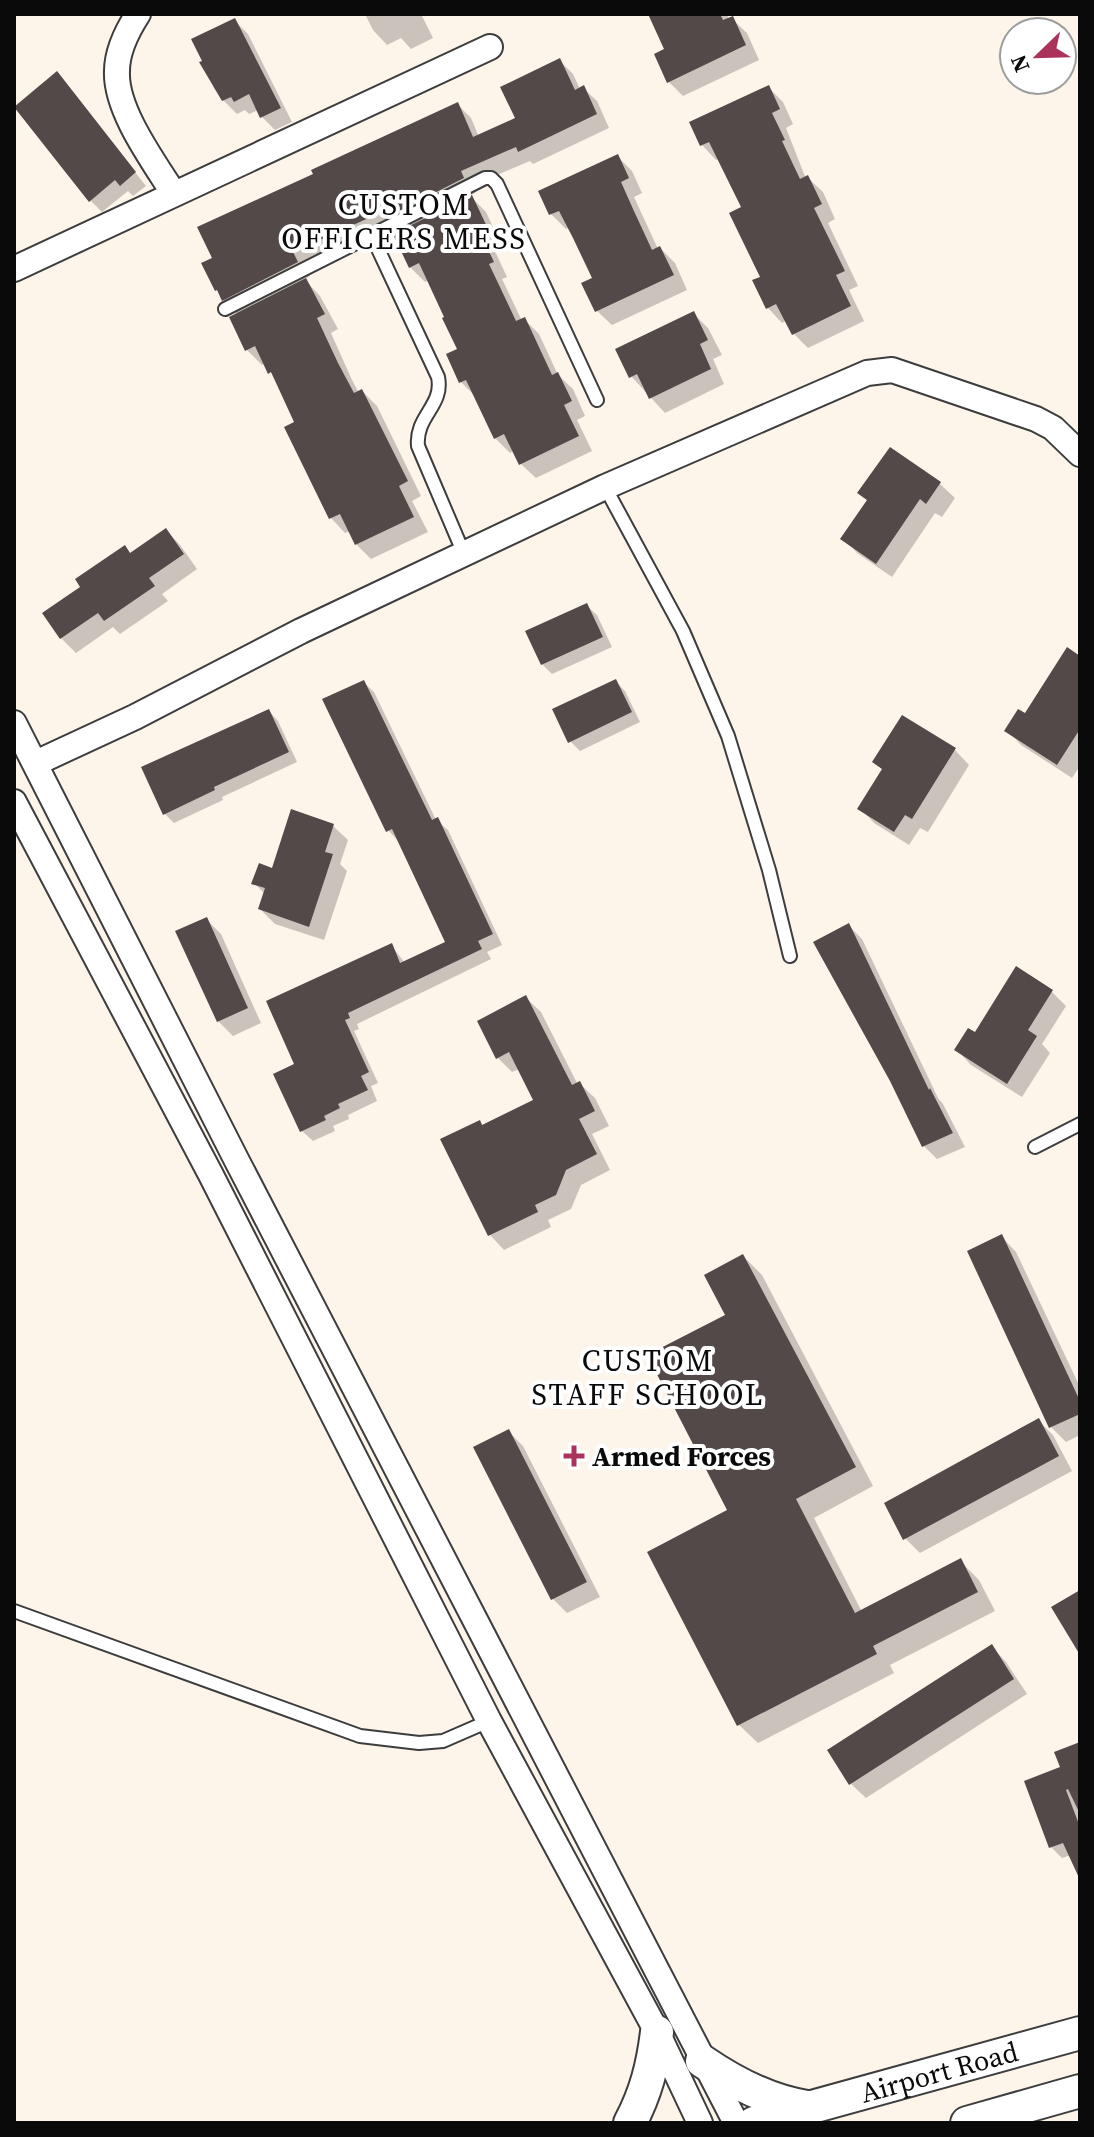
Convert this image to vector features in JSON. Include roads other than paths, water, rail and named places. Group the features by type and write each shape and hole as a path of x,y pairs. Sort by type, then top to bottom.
{"street":[{"path":"138,14 119,52 116,74 122,101 144,146 174,194"},
{"path":"14,269 490,47"},
{"path":"36,763 135,717 301,631 605,487 854,377 892,370 1036,419 1053,428 1080,454"},
{"path":"14,723 112,919 736,2123"},
{"path":"14,802 211,1175 489,1721 657,2032 700,2123"},
{"path":"630,2123 643,2098 657,2032"},
{"name":"Airport Road","path":"754,2123 1080,2033"},
{"path":"702,2061 727,2078 765,2096 810,2108"},
{"name":"Airport Road","path":"967,2123 1080,2091"}],"lane":[{"path":"225,309 371,234 485,178 491,178 497,184 597,400"},
{"path":"371,234 438,377 439,397 424,417 417,434 418,446 464,554"},
{"path":"605,487 683,631 728,736 769,870 790,956"},
{"path":"1035,1147 1080,1124"},
{"path":"14,1611 360,1736 419,1743 443,1741 489,1721"}],"place":[{"name":"Armed Forces","path":"574,1456"}],"district":[{"name":"CUSTOM OFFICERS MESS","path":"404,222"},
{"name":"CUSTOM STAFF SCHOOL","path":"648,1378"}]}
